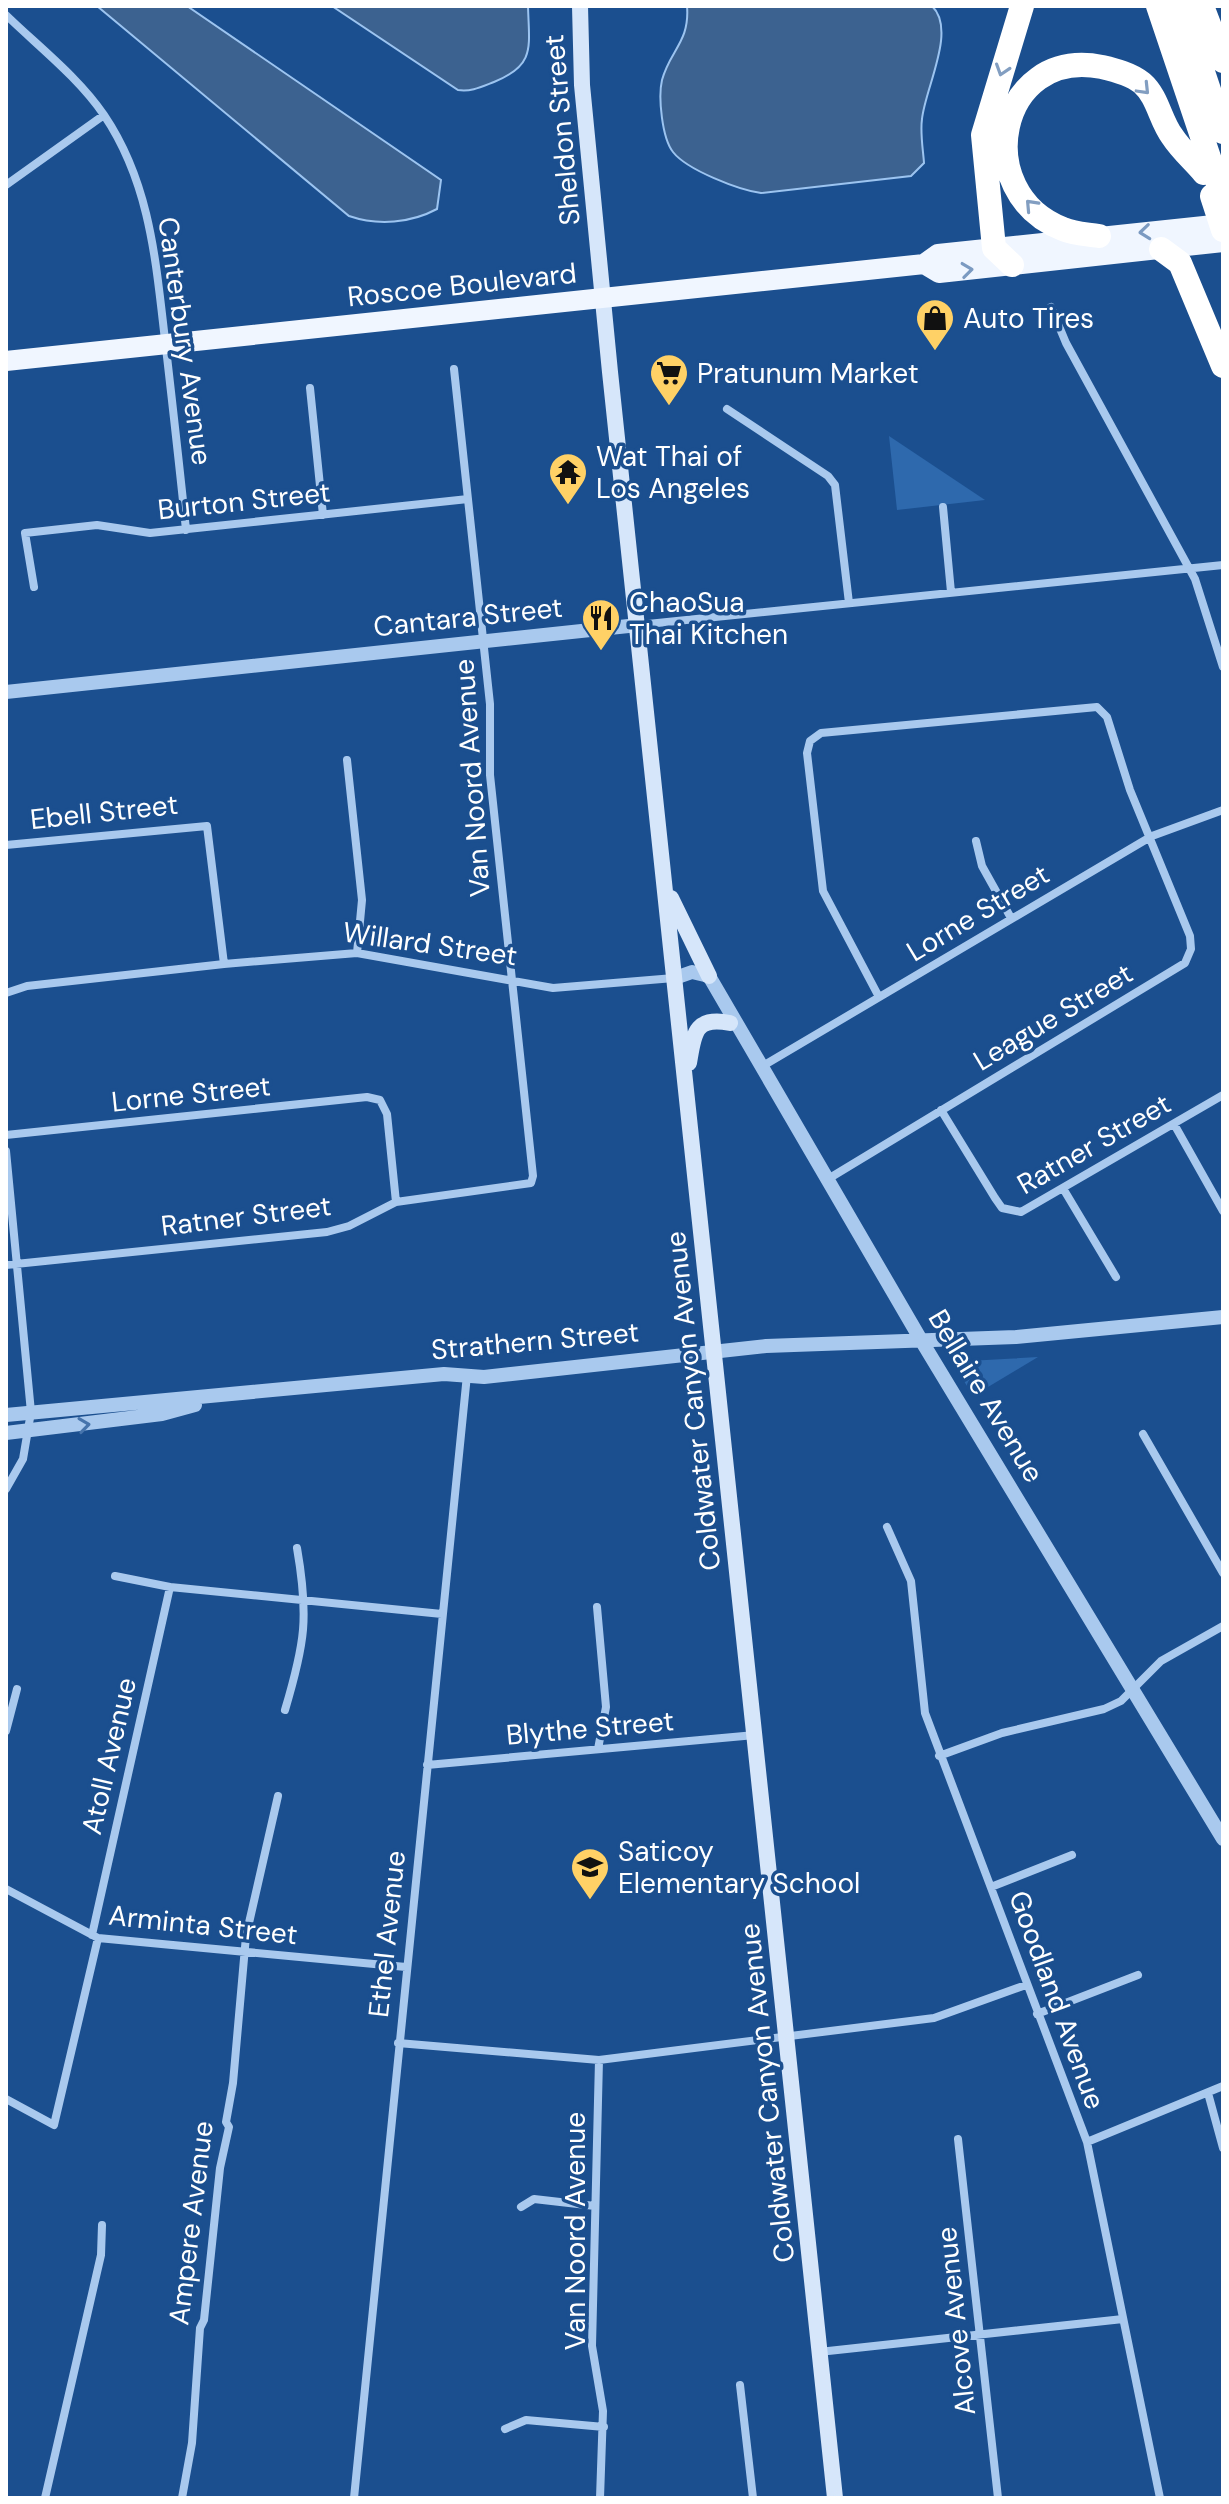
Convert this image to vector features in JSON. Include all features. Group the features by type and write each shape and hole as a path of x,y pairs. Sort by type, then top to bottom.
{"highway":[{"path":"1012,265 994,248 983,135 1022,6"},
{"path":"1148,6 1217,188"},
{"path":"1158,6 1217,188"},
{"path":"1166,6 1217,188 1223,227"},
{"path":"1181,6 1223,132"},
{"path":"1202,6 1223,61"},
{"path":"1099,236 1062,229 1034,209 1014,184 1006,157 1005,129 1020,96 1053,72 1081,65 1127,75 1142,83 1152,96 1171,135 1217,188"},
{"path":"1161,249 1180,263 1223,366"}],"main road":[{"name":"Sheldon Street","path":"580,6 582,85 603,298"},
{"name":"Roscoe Boulevard","path":"6,361 924,264 938,254 1099,236 1223,227"},
{"name":"Roscoe Boulevard","path":"924,264 939,273 1223,242"},
{"name":"Coldwater Canyon Avenue","path":"603,298 835,2498"},
{"path":"665,886 709,976"},
{"path":"686,1085 694,1034 707,1021 730,1023"}],"street":[{"name":"Canterbury Avenue","path":"6,15 86,92 104,115 120,142 151,227 186,530"},
{"path":"6,185 104,115"},
{"path":"1051,307 1066,343 1189,569 1223,667"},
{"name":"Van Noord Avenue","path":"454,369 490,704 490,775 531,1183"},
{"path":"310,388 323,515"},
{"path":"727,409 828,476 835,485 849,603"},
{"name":"Burton Street","path":"34,587 25,533 97,525 150,533 468,499"},
{"path":"943,507 951,592"},
{"name":"Cantara Street","path":"6,692 1223,565"},
{"path":"879,997 823,891 807,753 810,741 821,733 1097,707 1107,717 1130,790 1152,836"},
{"path":"347,760 362,900 357,953"},
{"name":"Lorne Street","path":"761,1067 1152,836 1223,810"},
{"name":"Ebell Street","path":"6,845 207,826 224,964"},
{"name":"League Street","path":"828,1179 1185,963 1191,949 1190,936 1152,836"},
{"path":"976,841 982,866 1011,918"},
{"name":"Willard Street","path":"6,993 27,986 357,953 571,988 675,978 701,980 730,1023"},
{"path":"675,978 692,972 709,976"},
{"name":"Bellaire Avenue","path":"709,976 921,1340 1223,1839"},
{"path":"730,1023 750,1058 761,1067"},
{"name":"Ratner Street","path":"941,1110 1002,1208 1021,1212 1064,1190 1223,1095"},
{"name":"Lorne Street","path":"6,1135 367,1097 380,1100 387,1114 396,1202"},
{"path":"1174,1124 1223,1211"},
{"path":"6,1151 31,1412 23,1459 6,1489"},
{"name":"Ratner Street","path":"6,1265 327,1232 349,1226 396,1202 531,1183"},
{"path":"1064,1190 1116,1277"},
{"name":"Strathern Street","path":"6,1415 444,1374 484,1377 714,1351 1016,1337 1223,1317"},
{"name":"Ethel Avenue","path":"354,2498 467,1375"},
{"name":"Strathern Street","path":"6,1433 162,1414 235,1395"},
{"path":"1143,1434 1223,1573"},
{"name":"Goodland Avenue","path":"887,1527 911,1581 925,1713 1087,2142 1160,2498"},
{"path":"285,1710 302,1654 306,1601 297,1548"},
{"path":"115,1576 170,1587 442,1614"},
{"name":"Atoll Avenue","path":"6,2099 54,2125 170,1587"},
{"path":"597,1607 606,1707 598,1749"},
{"path":"939,1756 1002,1733 1104,1709 1134,1689 1161,1661 1223,1626"},
{"path":"6,1731 17,1689"},
{"name":"Blythe Street","path":"427,1765 756,1735"},
{"name":"Ampere Avenue","path":"182,2498 192,2443 200,2328 204,2320 220,2168 229,2127 226,2122 246,1936 278,1796"},
{"path":"991,1887 1072,1855"},
{"name":"Arminta Street","path":"6,1889 95,1936 406,1967"},
{"path":"1037,2014 1138,1975"},
{"path":"398,2043 599,2060 934,2018 1026,1985"},
{"name":"Van Noord Avenue","path":"599,2060 592,2346 604,2427 600,2498"},
{"path":"1087,2142 1223,2086"},
{"path":"1208,2093 1223,2148"},
{"name":"Alcove Avenue","path":"958,2139 998,2498"},
{"path":"521,2207 534,2199 595,2206"},
{"path":"45,2498 101,2255 102,2225"},
{"path":"819,2352 1123,2319"},
{"path":"740,2385 753,2498"},
{"path":"505,2429 526,2420 604,2427"}],"shaded area":[{"path":"97,6 187,6 441,180 437,209 394,222 349,216"},
{"path":"332,6 528,6 529,44 523,61 508,76 476,89 458,90"},
{"path":"687,6 932,6 939,16 941,44 922,119 924,163 911,176 761,193 740,188 690,166 669,146 660,96 665,70 683,37"},
{"path":"889,436 985,500 897,510"},
{"path":"1038,1357 973,1396 958,1371 960,1364 968,1361"}],"place":[{"name":"Auto Tires","path":"935,352"},
{"name":"Pratunum Market","path":"669,407"},
{"name":"Wat Thai of Los Angeles","path":"568,506"},
{"name":"ChaoSua Thai Kitchen","path":"601,652"},
{"name":"Saticoy Elementary School","path":"590,1901"}]}
